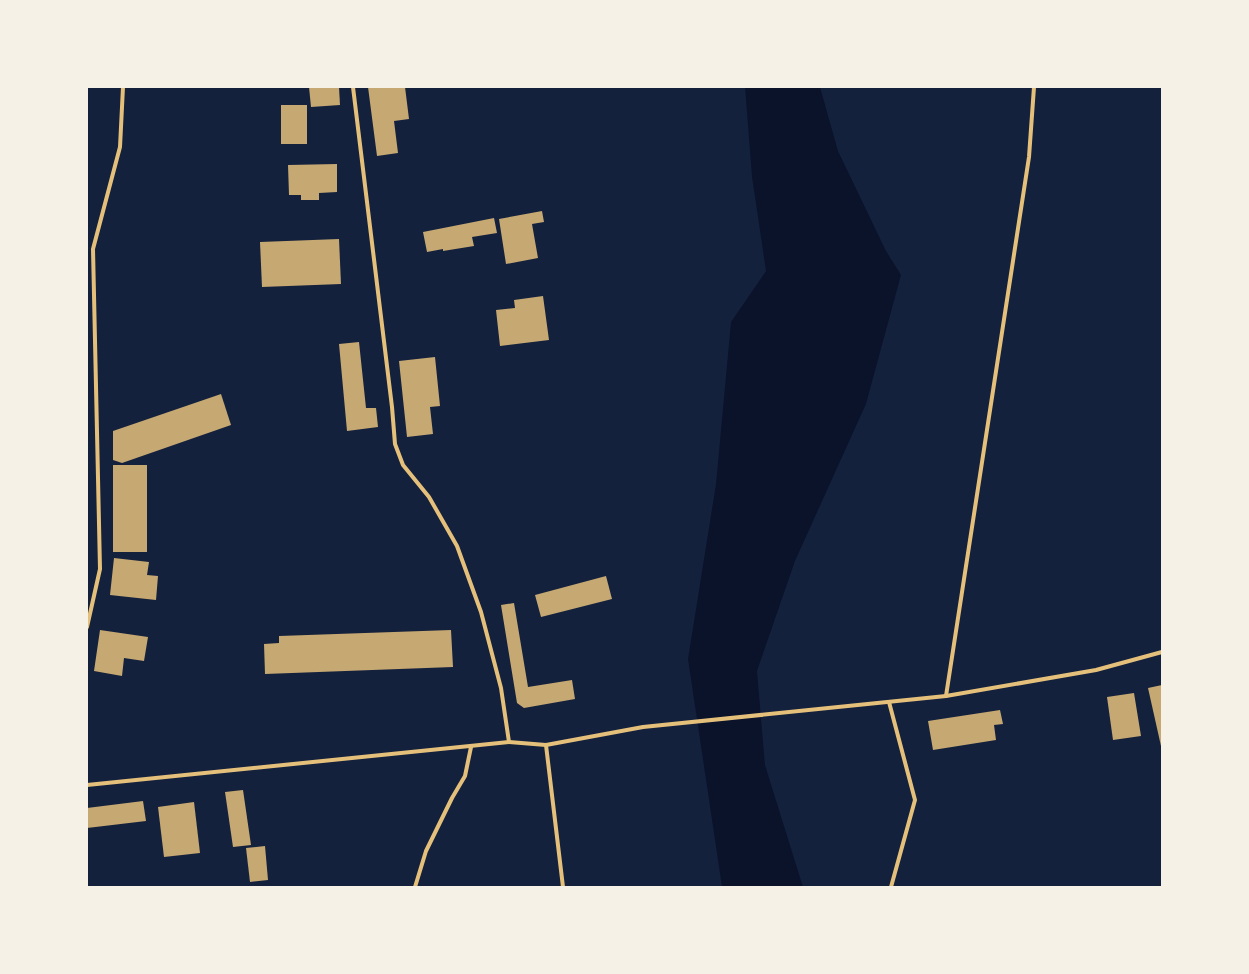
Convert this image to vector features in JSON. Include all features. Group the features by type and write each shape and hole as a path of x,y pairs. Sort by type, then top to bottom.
{"street":[{"path":"87,627 100,569 93,249 120,147 123,87"},
{"path":"353,87 392,407 395,444 403,465 428,497 458,546 481,612 501,688 509,742"},
{"path":"946,696 1029,157 1034,87"},
{"path":"87,785 509,742 546,744 643,727 815,708 946,696 1096,670 1162,652"},
{"path":"889,702 915,800 891,887"},
{"path":"546,744 563,887"},
{"path":"415,887 426,851 452,798 465,776 471,747"}],"water":[{"path":"745,87 820,87 838,151 886,251 901,275 866,404 795,561 757,671 765,765 803,887 722,887 688,659 716,484 731,322 766,271 752,177"}],"building":[{"path":"309,87 339,87 340,105 311,107"},
{"path":"368,87 405,87 409,119 394,121 398,153 377,156"},
{"path":"281,105 307,105 307,144 281,144"},
{"path":"337,164 337,192 319,193 319,200 301,200 301,195 289,195 288,165"},
{"path":"542,211 544,222 532,224 538,258 506,264 499,219"},
{"path":"494,218 497,233 472,237 474,246 427,252 423,232"},
{"path":"339,239 341,284 262,287 260,242"},
{"path":"543,296 549,340 500,346 496,310 515,308 514,300"},
{"path":"359,342 366,408 376,408 378,427 347,431 339,344"},
{"path":"435,357 440,406 430,407 433,434 407,437 399,361"},
{"path":"221,394 231,425 122,463 113,460 113,431"},
{"path":"113,465 147,465 147,552 113,552"},
{"path":"114,558 149,562 147,575 158,576 156,600 110,595"},
{"path":"606,576 612,599 541,617 535,595"},
{"path":"514,603 528,687 572,680 575,699 524,708 517,703 501,605"},
{"path":"100,630 148,637 144,661 124,658 122,676 94,671"},
{"path":"451,630 453,667 265,674 264,644 279,643 279,636"},
{"path":"1162,685 1162,745 1161,746 1148,688"},
{"path":"1134,693 1141,736 1113,740 1107,697"},
{"path":"1000,710 1003,724 994,725 996,740 933,750 928,721"},
{"path":"243,790 251,845 233,847 225,792"},
{"path":"143,801 146,821 87,828 87,808"},
{"path":"194,802 200,853 164,857 158,807"},
{"path":"265,846 268,880 250,882 246,848"}]}
